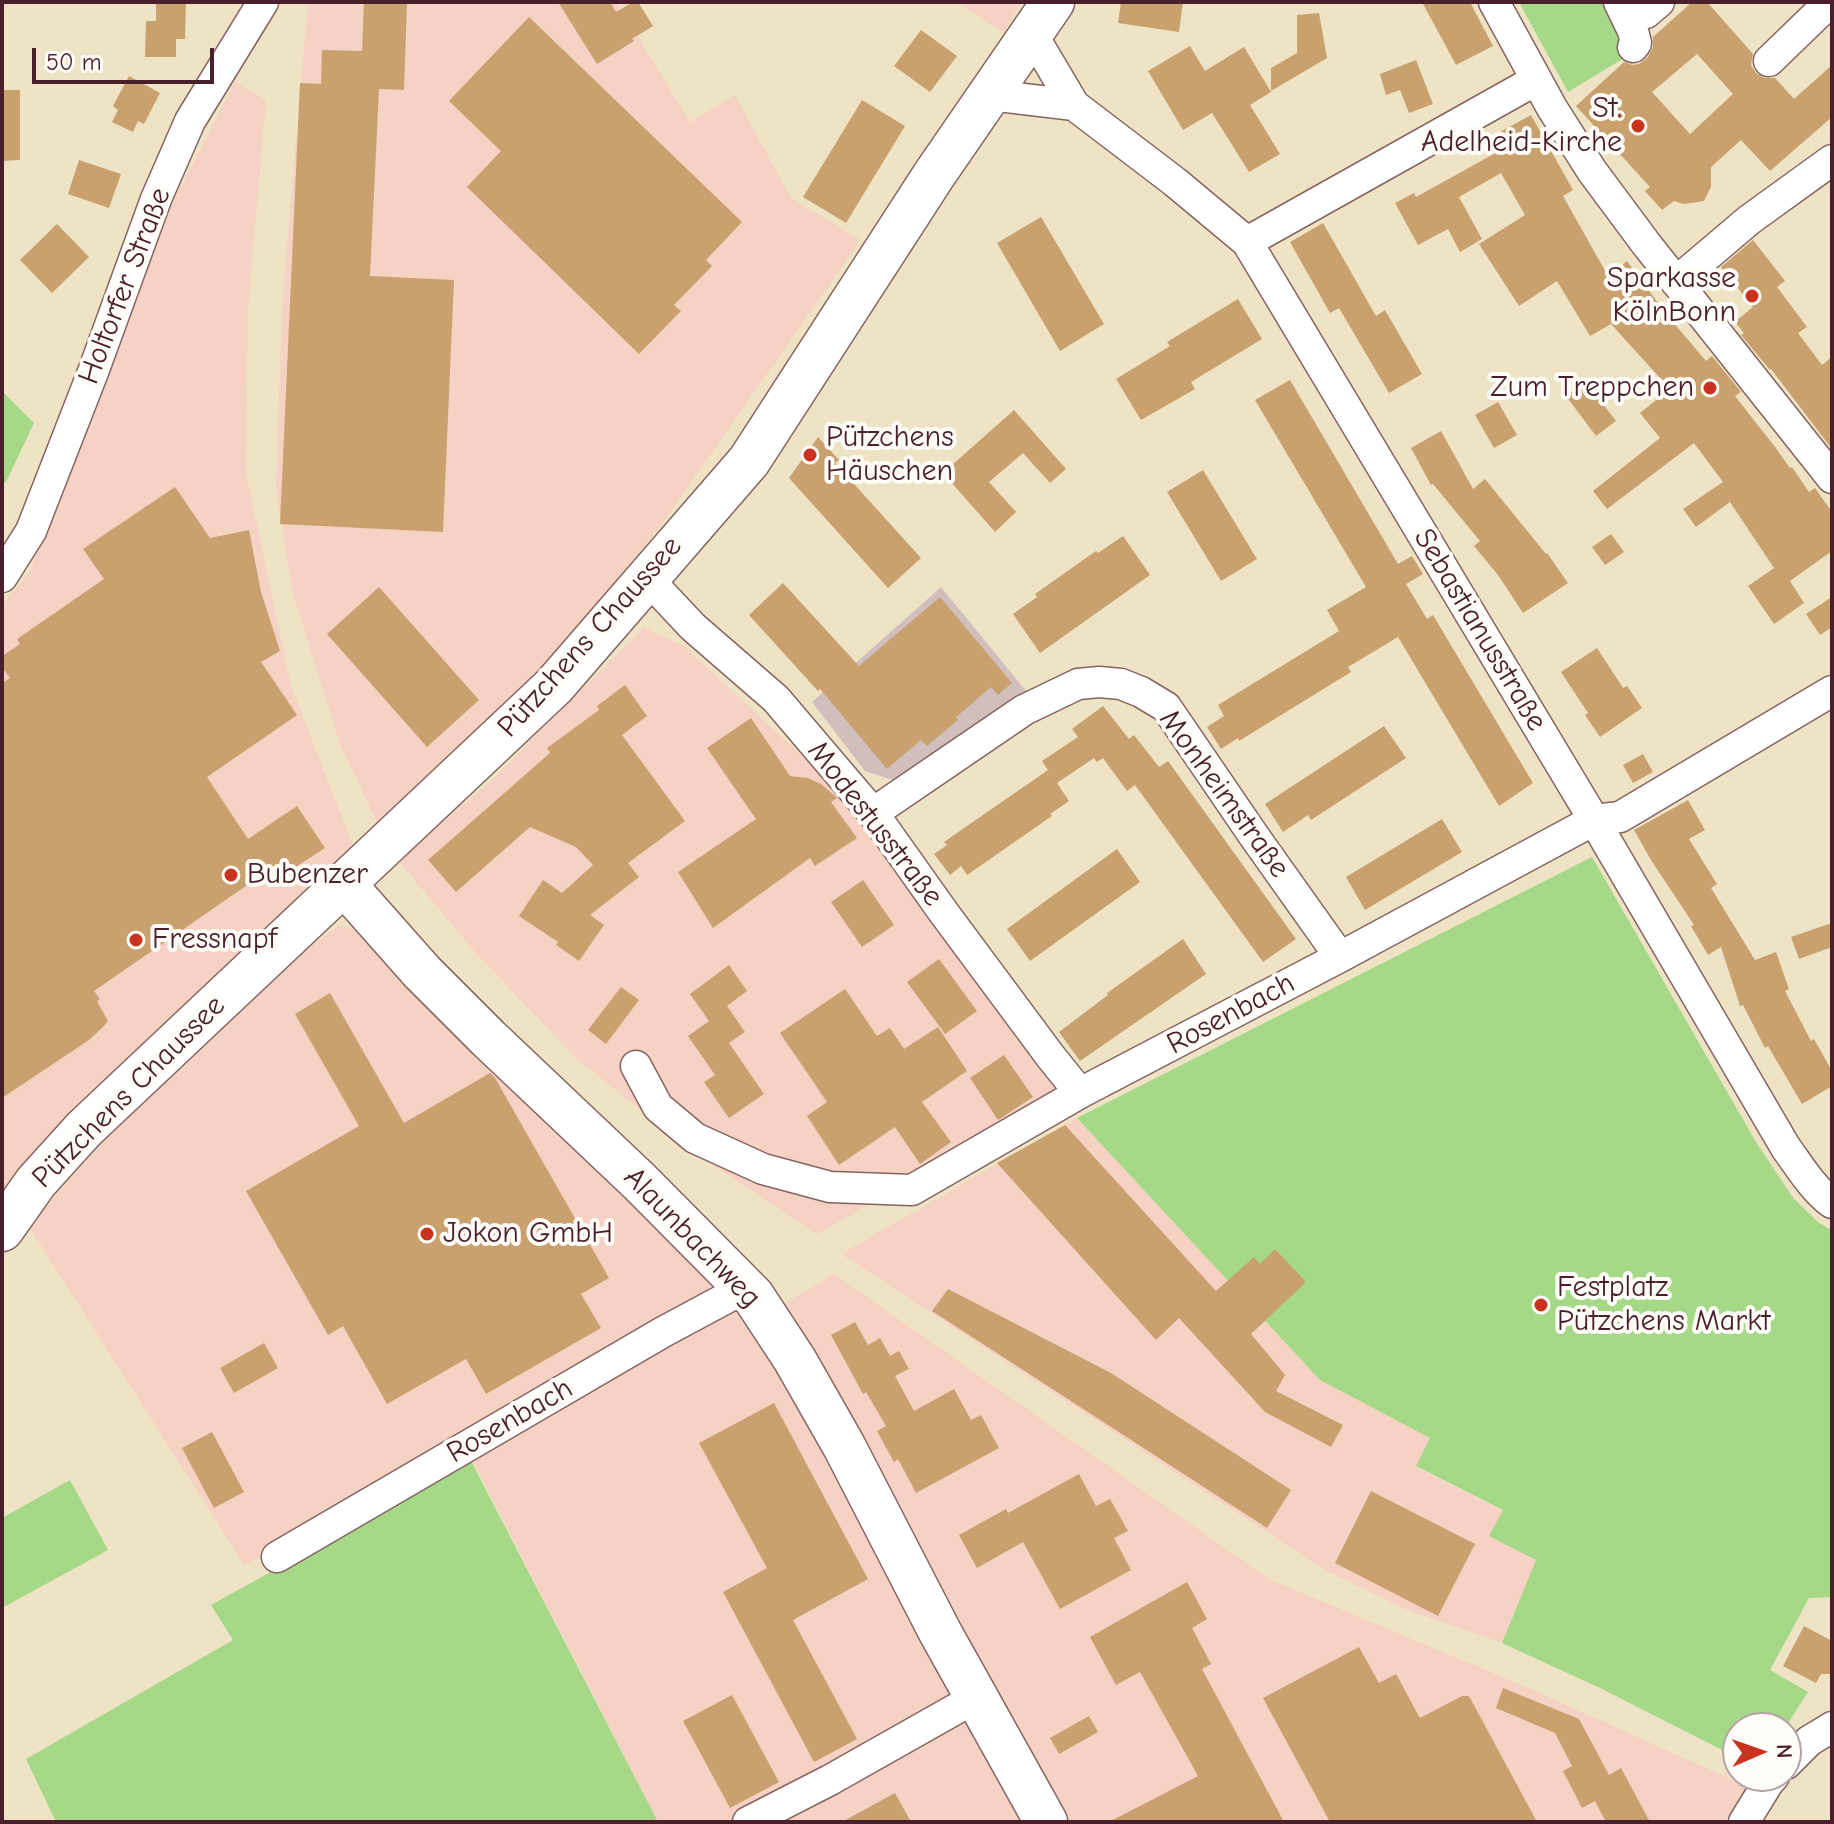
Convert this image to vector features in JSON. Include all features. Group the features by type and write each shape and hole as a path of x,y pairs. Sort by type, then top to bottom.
{"street":[{"name":"Holtorfer Straße","path":"2,577 31,531 156,199 190,121 263,2"},
{"path":"1494,2 1536,80 1592,171 1832,478"},
{"path":"1769,61 1822,12"},
{"name":"Pützchens Chaussee","path":"2,1230 36,1182 84,1129 554,686 753,456 934,175 1043,18"},
{"name":"Sebastianusstraße","path":"1043,18 1074,105 1247,242 1594,820 1786,1148 1832,1203"},
{"path":"1247,242 1536,80"},
{"path":"990,95 1074,105"},
{"path":"1676,282 1749,220 1832,160"},
{"name":"Modestusstraße","path":"646,577 693,627 776,699 873,813 1080,1093"},
{"name":"Monheimstraße","path":"873,813 1024,710 1078,684 1121,684 1166,707 1340,957"},
{"name":"Rosenbach","path":"636,1066 658,1107 695,1138 763,1169 830,1187 912,1190 1080,1093 1594,820 1620,817 1832,691"},
{"name":"Alaunbachweg","path":"345,885 422,972 640,1182 745,1288 770,1321 844,1446 940,1632 1046,1822"},
{"name":"Rosenbach","path":"277,1557 663,1332 745,1288"},
{"path":"748,1822 830,1780 977,1697"},
{"path":"1802,1748 1832,1727"},
{"path":"1744,1822 1762,1792"}],"shaded area":[{"path":"308,2 617,2 690,122 735,95 791,198 859,239 662,524 538,675 377,822 340,744 292,591 276,488 282,305"},
{"path":"962,2 1022,2 1004,32 967,9"},
{"path":"235,81 266,101 248,309 246,473 291,686 354,848 159,1028 2,1202 2,606 29,573 162,224"},
{"path":"941,587 1026,691 896,781 865,771 812,702"},
{"path":"644,627 685,647 842,793 1064,1093 817,1234 696,1154 577,1059 479,957 397,859 489,783"},
{"path":"339,925 368,934 758,1320 834,1274 1269,1579 1533,1690 1722,1775 1722,1792 1745,1792 1724,1822 658,1822 461,1438 245,1566 29,1227 132,1108 248,994"},
{"path":"1077,1118 1320,1380 1431,1438 1416,1467 1503,1511 1537,1559 1502,1643 1402,1608 1325,1570 841,1254"}],"green space":[{"path":"1519,2 1610,2 1634,52 1568,92"},
{"path":"2,391 34,423 6,482 2,484"},
{"name":"Festplatz Pützchens Markt","path":"1592,857 1756,1142 1794,1199 1819,1223 1832,1230 1832,1597 1809,1598 1770,1670 1808,1692 1795,1712 1722,1712 1722,1750 1502,1643 1536,1560 1489,1536 1503,1510 1416,1466 1430,1438 1320,1380 1077,1118"},
{"path":"471,1461 658,1822 56,1822 26,1759 233,1640 211,1605"},
{"path":"70,1480 108,1550 2,1608 2,1518"}],"building":[{"path":"156,2 186,3 185,39 176,39 176,57 145,57 146,21 156,21"},
{"path":"364,2 407,2 404,90 379,89 370,276 454,280 443,532 280,524 300,83 321,84 322,50 362,51"},
{"path":"558,2 610,2 616,12 638,2 653,26 597,64"},
{"path":"1121,2 1183,2 1179,32 1118,23"},
{"path":"1422,2 1470,2 1493,46 1456,65"},
{"path":"1692,2 1707,2 1753,54 1751,65 1756,73 1765,78 1775,78 1794,99 1832,65 1832,117 1770,171 1741,140 1711,167 1711,187 1704,201 1684,204 1674,201 1662,210 1645,191 1650,187 1576,106 1624,62 1639,64 1647,58 1653,47 1653,37","holes":["1697,54 1733,94 1690,134 1652,92"]},
{"path":"1319,13 1327,58 1271,91 1271,68 1297,53 1297,15"},
{"path":"529,17 742,222 706,260 712,266 674,305 681,311 639,354 467,187 501,151 449,101"},
{"path":"921,30 957,56 930,92 894,66"},
{"path":"1190,46 1205,71 1244,47 1271,92 1250,105 1280,154 1249,172 1212,113 1183,130 1148,71"},
{"path":"1416,60 1433,104 1409,113 1400,90 1386,95 1380,74"},
{"path":"129,76 160,93 144,124 138,121 133,132 112,122 118,110 113,106"},
{"path":"2,90 20,90 20,160 2,161"},
{"path":"862,100 905,126 846,223 803,197"},
{"path":"1531,115 1573,190 1563,196 1608,276 1627,261 1706,361 1712,356 1741,392 1735,396 1790,468 1809,492 1815,488 1832,512 1832,551 1790,581 1804,603 1774,624 1748,586 1774,568 1730,502 1696,527 1683,509 1723,482 1694,443 1607,509 1593,491 1660,438 1640,413 1670,389 1611,324 1590,336 1557,281 1519,306 1479,244 1525,215 1501,173 1459,197 1482,239 1460,252 1448,229 1418,245 1395,203 1414,193 1416,197 1499,151 1491,137"},
{"path":"79,160 121,174 109,208 68,194"},
{"path":"1041,217 1104,324 1060,351 997,243"},
{"path":"1323,223 1376,316 1385,310 1422,374 1389,393 1339,308 1330,313 1290,242"},
{"path":"57,224 89,257 52,293 20,260"},
{"path":"1753,240 1785,281 1777,287 1807,327 1798,333 1822,365 1832,357 1832,449 1741,335 1744,333 1735,322 1753,307 1721,267"},
{"path":"1238,299 1262,339 1191,382 1195,389 1141,420 1116,379 1170,346 1167,342"},
{"path":"1290,380 1398,564 1412,556 1423,574 1406,584 1427,619 1433,615 1533,783 1499,806 1398,637 1348,667 1351,672 1239,741 1238,738 1221,749 1207,727 1224,716 1218,705 1339,631 1327,610 1366,587 1255,400"},
{"path":"1586,382 1616,421 1596,436 1566,396"},
{"path":"1498,402 1517,435 1494,448 1475,415"},
{"path":"1014,410 1066,469 1050,483 1023,453 989,482 1016,512 995,532 943,473"},
{"path":"1441,431 1473,489 1485,479 1568,583 1523,613 1474,546 1480,541 1431,485 1411,448"},
{"path":"818,437 839,460 835,463 921,558 888,588 789,478"},
{"path":"1203,470 1257,559 1221,581 1167,492"},
{"path":"175,487 210,538 249,530 261,592 280,651 261,662 297,715 207,777 248,839 297,806 325,848 276,880 269,870 94,991 108,1021 103,1027 89,1040 2,1098 2,683 10,678 2,667 2,656 20,644 17,639 104,579 83,549"},
{"path":"1611,534 1624,552 1605,565 1592,547"},
{"path":"1123,536 1150,575 1040,653 1013,614 1037,597 1035,594"},
{"path":"783,583 859,666 940,597 1012,683 998,695 991,687 927,746 921,740 887,769 820,689 818,691 749,615"},
{"path":"379,587 479,700 427,747 327,634"},
{"path":"1832,597 1832,627 1820,635 1806,614"},
{"path":"1597,648 1623,688 1627,686 1642,708 1600,737 1561,672"},
{"path":"625,685 647,716 622,735 685,821 628,863 639,877 590,915 604,925 579,961 556,945 558,942 519,916 543,880 562,893 593,865 576,847 530,827 456,892 428,860 550,753 547,748 599,710 597,706"},
{"path":"1103,706 1129,739 1134,735 1159,767 1168,761 1296,939 1263,962 1135,785 1127,791 1103,758 1097,762 1094,758 1057,783 1069,801 1050,814 1052,816 967,875 961,866 950,875 934,854 947,845 944,842 1048,770 1042,761 1078,737 1072,729"},
{"path":"751,718 790,776 808,778 821,784 837,798 831,802 857,838 815,866 810,858 713,928 678,872 756,819 707,748"},
{"path":"1384,726 1406,758 1311,820 1308,815 1283,832 1265,804"},
{"path":"1643,754 1653,772 1633,783 1623,765"},
{"path":"1688,800 1705,830 1689,839 1717,884 1711,888 1755,960 1776,952 1789,989 1785,991 1811,1041 1814,1039 1832,1071 1832,1086 1802,1104 1768,1046 1765,1048 1743,1005 1740,1006 1721,947 1708,955 1691,926 1694,925 1634,830"},
{"path":"1442,819 1462,852 1365,910 1346,877"},
{"path":"1117,849 1140,882 1030,961 1007,929"},
{"path":"863,880 894,925 862,947 831,902"},
{"path":"1832,923 1832,947 1799,959 1791,937"},
{"path":"1183,939 1206,974 1080,1061 1059,1032"},
{"path":"939,959 977,1011 945,1034 907,982"},
{"path":"729,965 747,991 727,1006 745,1032 729,1043 764,1094 729,1118 704,1082 715,1075 688,1036 709,1021 690,994"},
{"path":"621,987 639,1000 606,1044 588,1030"},
{"path":"845,989 877,1036 890,1028 904,1049 938,1027 967,1071 922,1102 951,1142 920,1164 895,1127 839,1165 807,1116 827,1102 780,1033"},
{"name":"Jokon GmbH","path":"330,993 404,1123 490,1073 495,1078 609,1278 581,1294 601,1328 486,1394 466,1359 387,1404 343,1326 328,1335 246,1191 359,1126 295,1014"},
{"path":"1004,1055 1033,1097 998,1120 970,1078"},
{"path":"1065,1125 1216,1291 1254,1257 1260,1264 1275,1249 1306,1282 1251,1334 1285,1375 1276,1391 1343,1425 1331,1447 1265,1412 1179,1318 1156,1340 997,1163"},
{"path":"948,1289 1111,1373 1291,1490 1267,1528 932,1311"},
{"path":"855,1322 868,1345 880,1338 890,1356 899,1351 909,1369 895,1376 914,1411 954,1389 971,1420 981,1415 999,1448 916,1493 898,1459 894,1462 877,1431 886,1426 866,1392 863,1394 831,1335"},
{"path":"264,1343 278,1368 234,1393 220,1368"},
{"path":"774,1403 868,1579 793,1620 857,1739 814,1762 723,1592 767,1568 699,1443"},
{"path":"212,1432 244,1492 214,1508 182,1448"},
{"path":"1079,1474 1096,1506 1110,1499 1128,1531 1114,1538 1131,1570 1060,1609 1023,1542 977,1568 959,1535 1006,1509 1008,1513"},
{"path":"1371,1491 1475,1544 1438,1616 1335,1563"},
{"path":"1187,1582 1207,1619 1192,1628 1211,1664 1202,1669 1284,1822 1109,1822 1198,1776 1140,1672 1116,1685 1090,1637"},
{"path":"1804,1626 1832,1641 1832,1674 1821,1674 1816,1683 1783,1666"},
{"path":"1359,1647 1379,1683 1396,1674 1420,1718 1462,1696 1469,1696 1537,1822 1330,1822 1263,1698"},
{"path":"1503,1688 1579,1719 1609,1775 1621,1768 1650,1822 1606,1822 1595,1801 1582,1808 1563,1771 1572,1766 1555,1733 1496,1708"},
{"path":"732,1695 779,1782 730,1808 683,1721"},
{"path":"1089,1716 1098,1732 1059,1754 1050,1738"},
{"path":"895,1793 911,1822 842,1822"}],"place":[{"name":"St. Adelheid-Kirche","path":"1638,126"},
{"name":"Sparkasse KölnBonn","path":"1752,296"},
{"name":"Zum Treppchen","path":"1710,388"},
{"name":"Pützchens Häuschen","path":"810,455"},
{"name":"Bubenzer","path":"231,875"},
{"name":"Fressnapf","path":"136,940"},
{"name":"Jokon GmbH","path":"427,1234"},
{"name":"Festplatz Pützchens Markt","path":"1541,1305"}]}
